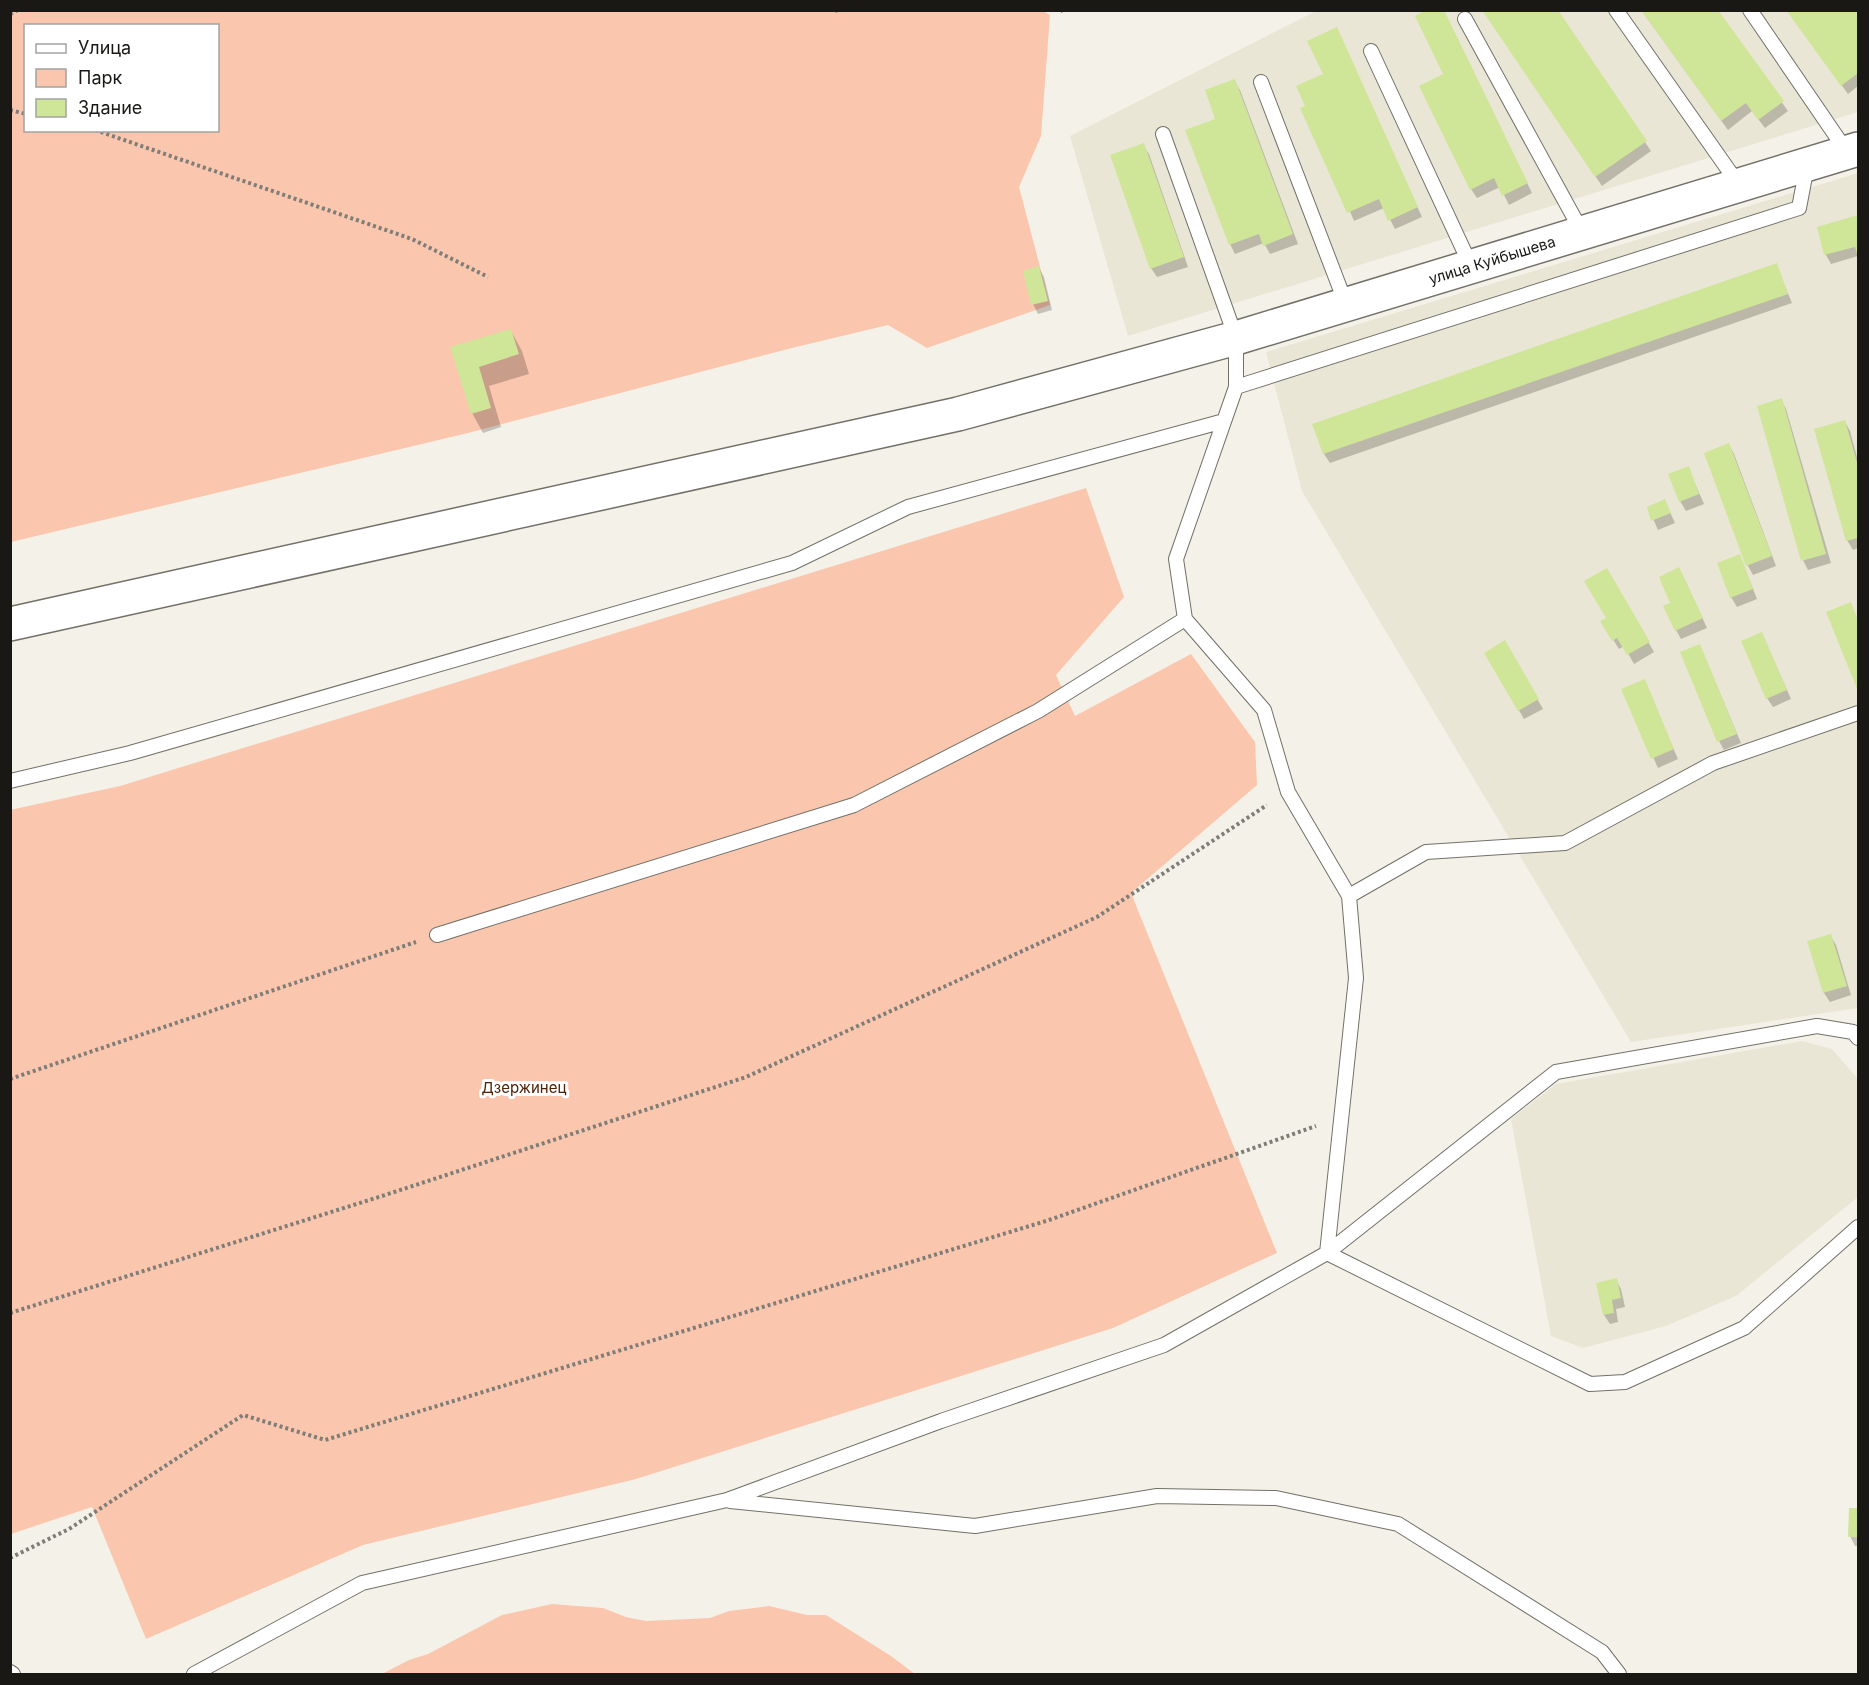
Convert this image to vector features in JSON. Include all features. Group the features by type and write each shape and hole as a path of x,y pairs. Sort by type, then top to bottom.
{"main road":[{"name":"улица Куйбышева","path":"10,624 958,414 1236,338 1853,150"}],"lane":[{"path":"1617,10 1738,185"},
{"path":"1750,10 1853,150"},
{"path":"1465,19 1582,232"},
{"path":"1371,51 1471,266"},
{"path":"1261,82 1346,304"},
{"path":"1163,135 1236,338 1236,387 1176,559 1185,619 1264,710 1288,792 1349,896 1356,978 1327,1253"},
{"path":"1236,387 1799,208 1807,164"},
{"path":"10,780 130,753 792,563 908,507 1224,421"},
{"path":"437,935 854,805 1038,711 1185,619"},
{"path":"1349,896 1426,852 1565,843 1713,763 1858,713"},
{"path":"194,1674 363,1583 727,1500 941,1421 1164,1345 1327,1253 1556,1072 1816,1026 1853,1032 1858,1038"},
{"path":"1327,1253 1590,1384 1625,1382 1744,1328 1858,1227"},
{"path":"727,1500 975,1526 1157,1496 1276,1498 1398,1524 1602,1652 1619,1674"}],"path":[{"path":"10,14 18,10"},
{"path":"101,132 412,239 488,277"},
{"path":"10,1313 746,1077 1097,917 1288,792"},
{"path":"10,1079 437,935"},
{"path":"10,1558 69,1530 243,1415 325,1440 1046,1221 1342,1116"}],"shaded area":[{"path":"1316,11 1858,11 1858,112 1128,336 1070,136"},
{"path":"1858,173 1858,1008 1631,1042 1302,491 1266,352"},
{"path":"1802,1041 1832,1049 1858,1079 1858,1197 1736,1296 1666,1326 1583,1348 1551,1336 1511,1119 1556,1084"}],"green space":[{"path":"10,11 1043,11 1050,15 1041,136 1019,187 1050,305 927,348 888,325 468,433 11,542"},
{"name":"Дзержинец","path":"1086,488 1124,597 1056,675 1075,716 1191,654 1255,742 1257,785 1131,893 1277,1253 1113,1328 636,1479 363,1545 146,1639 92,1507 11,1534 10,810 120,786"},
{"path":"552,1604 603,1608 626,1617 646,1621 710,1618 729,1611 769,1606 807,1615 826,1615 915,1674 382,1674 409,1660 428,1654 502,1615"}],"building":[{"path":"1426,10 1444,10 1528,183 1502,196 1494,178 1470,190 1419,86 1443,74 1415,16"},
{"path":"1482,10 1558,10 1647,141 1595,177"},
{"path":"1641,10 1718,10 1784,101 1758,120 1746,103 1721,121"},
{"path":"1786,10 1858,10 1858,73 1841,86"},
{"path":"1337,27 1418,207 1388,221 1379,199 1347,213 1300,108 1305,106 1296,86 1323,74 1307,41"},
{"path":"1235,79 1293,234 1263,246 1259,234 1229,245 1185,130 1215,119 1205,90"},
{"path":"1144,143 1184,257 1150,269 1110,155"},
{"path":"1858,215 1858,257 1855,247 1824,255 1817,227"},
{"path":"1777,263 1788,294 1323,454 1312,424"},
{"path":"1039,266 1048,301 1031,305 1023,271"},
{"path":"511,329 519,354 479,367 491,408 471,414 450,347"},
{"path":"1782,398 1826,554 1801,561 1757,406"},
{"path":"1845,420 1858,466 1858,538 1846,541 1814,429"},
{"path":"1729,443 1772,556 1746,566 1704,453"},
{"path":"1689,466 1699,494 1679,502 1668,474"},
{"path":"1665,499 1671,513 1651,521 1647,507"},
{"path":"1740,554 1753,589 1730,598 1717,563"},
{"path":"1679,567 1703,618 1675,631 1663,606 1670,603 1659,577"},
{"path":"1607,568 1650,642 1627,655 1617,638 1612,641 1600,621 1606,618 1584,581"},
{"path":"1851,602 1858,621 1858,691 1826,612"},
{"path":"1762,632 1787,690 1766,699 1741,641"},
{"path":"1505,640 1539,699 1518,711 1484,653"},
{"path":"1700,644 1737,734 1717,742 1680,652"},
{"path":"1645,679 1674,749 1651,759 1621,689"},
{"path":"1831,934 1847,986 1823,993 1807,941"},
{"path":"1617,1278 1621,1298 1612,1300 1614,1313 1603,1315 1596,1283"},
{"path":"1849,1508 1858,1508 1858,1537 1848,1537"}]}
